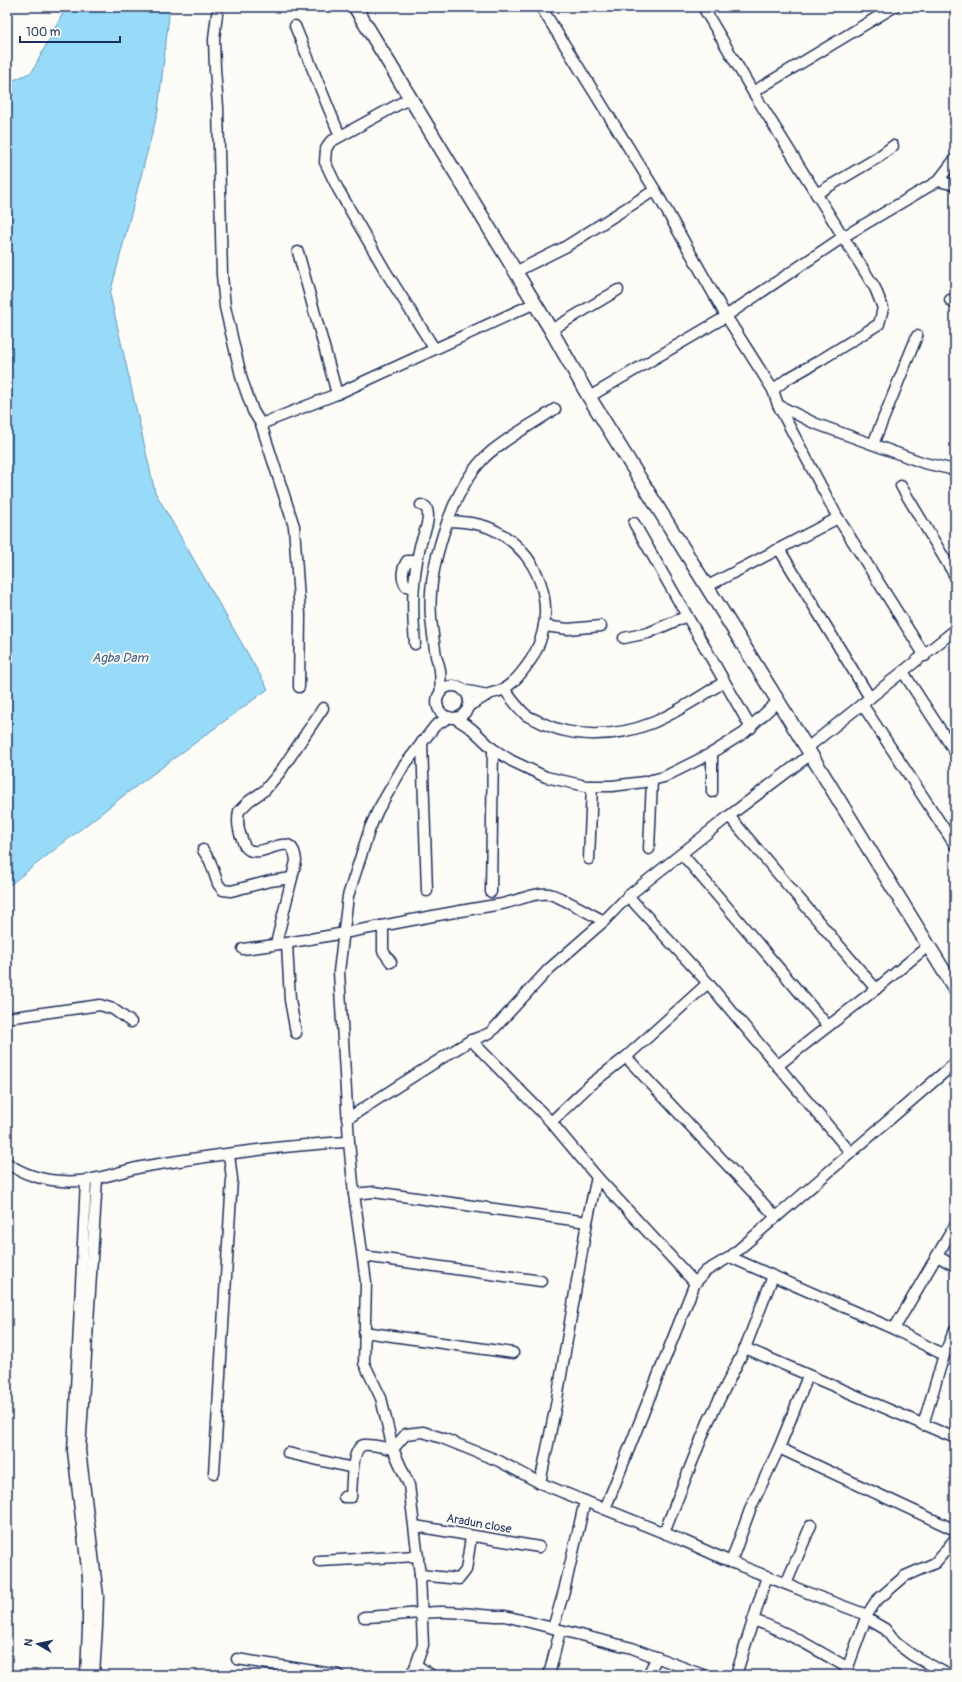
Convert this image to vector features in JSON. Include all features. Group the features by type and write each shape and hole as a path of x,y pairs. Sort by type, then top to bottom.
{"main road":[{"path":"355,7 551,330 589,397 955,989"}],"street":[{"path":"541,7 655,190 727,316 773,390 778,406 838,518 925,656"},
{"path":"703,7 753,92 875,288 883,308 879,324 787,379 773,390"},
{"path":"753,92 894,7"},
{"path":"217,14 214,38 225,306 242,380 253,411 261,424 294,526 300,615 299,687"},
{"path":"295,26 340,136"},
{"path":"410,98 330,142 326,148 325,162 338,189 386,272 434,348"},
{"path":"816,194 877,158 893,146"},
{"path":"589,397 727,316 843,237 938,181 955,159"},
{"path":"938,181 955,185"},
{"path":"515,272 565,247 655,190"},
{"path":"298,252 336,394"},
{"path":"551,330 618,290"},
{"path":"261,424 336,394 434,348 535,304"},
{"path":"873,444 917,336"},
{"path":"778,406 814,423 924,463 955,470"},
{"path":"435,726 439,710 437,699 440,692 440,670 436,656 431,615 434,574 440,543 464,487 484,458 555,409"},
{"path":"901,486 955,576"},
{"path":"415,644 412,587 416,561 428,516 426,507 421,505"},
{"path":"706,587 838,518"},
{"path":"410,1675 416,1665 423,1645 420,1574 409,1486 392,1449 381,1398 364,1363 366,1282 354,1194 349,1142 338,972 343,932 348,896 370,828 378,810 403,767 435,726 452,717 462,714 468,707 488,695 504,689 525,668 535,654 544,626 546,609 541,582 531,563 517,545 496,530 469,523 449,521"},
{"path":"634,524 751,728"},
{"path":"779,549 866,701 955,845"},
{"path":"412,587 406,586 404,583 404,568 407,561 416,561"},
{"path":"415,573 434,574"},
{"path":"624,638 648,633 687,616"},
{"path":"544,626 568,629 602,626"},
{"path":"347,1119 427,1067 472,1040 483,1037 491,1032 549,969 604,921 628,896 809,751 866,701 925,656 955,630"},
{"path":"440,670 468,699 472,729"},
{"path":"903,672 955,752"},
{"path":"504,689 527,716 554,729 578,734 613,733 642,727 654,722 724,682"},
{"path":"440,692 446,687 458,688 488,695"},
{"path":"439,710 472,729 493,749 512,761 546,777 592,786 612,786 664,777 712,753 751,728 778,701"},
{"path":"296,1032 282,944 296,861 295,851 292,847 286,844 249,850 245,846 238,826 239,812 249,801 265,790 280,772 323,708"},
{"path":"422,742 427,891"},
{"path":"491,892 493,749"},
{"path":"712,753 712,792"},
{"path":"649,849 652,780"},
{"path":"589,859 592,786"},
{"path":"729,816 876,989"},
{"path":"202,850 210,861 218,884 223,890 231,891 270,881 292,878"},
{"path":"682,854 828,1026"},
{"path":"243,949 282,944 438,914 502,904 543,894 553,895 604,921"},
{"path":"628,896 708,983 850,1152"},
{"path":"380,926 382,931 383,951 391,962"},
{"path":"777,1066 876,989 928,946"},
{"path":"551,1122 591,1084 626,1057 708,983"},
{"path":"7,1018 100,1005 114,1009 131,1022"},
{"path":"472,1040 551,1122 597,1177 695,1283"},
{"path":"626,1057 776,1217"},
{"path":"605,1509 695,1283 706,1271 730,1257 955,1063"},
{"path":"7,1163 32,1177 61,1182 86,1181 140,1168 229,1154 325,1143 349,1142"},
{"path":"214,1473 232,1179 229,1154"},
{"path":"540,1483 556,1405 587,1222 597,1177"},
{"path":"94,1675 98,1596 80,1450 97,1179"},
{"path":"86,1181 73,1451 88,1584 86,1675"},
{"path":"354,1194 374,1192 587,1222"},
{"path":"894,1329 955,1225"},
{"path":"363,1256 541,1281"},
{"path":"937,1256 955,1266"},
{"path":"730,1257 894,1329 944,1355"},
{"path":"664,1532 708,1422 745,1348 773,1276"},
{"path":"923,1425 944,1355 955,1329"},
{"path":"364,1332 513,1353"},
{"path":"745,1348 955,1438"},
{"path":"731,1562 751,1507 779,1448 808,1376"},
{"path":"392,1449 406,1434 423,1432 499,1461 540,1483 664,1532 731,1562 867,1617 885,1629 896,1643 912,1655 950,1675 955,1669"},
{"path":"344,1497 351,1497 353,1468 355,1455 358,1448 364,1445 392,1449"},
{"path":"779,1448 955,1530"},
{"path":"288,1453 353,1468"},
{"path":"549,1675 556,1629 585,1501"},
{"path":"786,1584 810,1525"},
{"name":"Aradun close","path":"415,1526 471,1537 539,1547"},
{"path":"420,1574 459,1579 466,1570 471,1537"},
{"path":"753,1620 767,1625 811,1647 847,1671 867,1617 876,1601 905,1576 935,1563 955,1539"},
{"path":"319,1561 418,1556"},
{"path":"736,1675 766,1576"},
{"path":"364,1617 441,1612 505,1616 632,1648 703,1675"},
{"path":"648,1675 656,1657"},
{"path":"237,1659 339,1675"},
{"path":"416,1665 431,1675"}],"water":[{"name":"Agba Dam","path":"66,7 170,7 158,111 110,294 155,492 268,689 127,793 7,887 7,83 32,72"}]}
